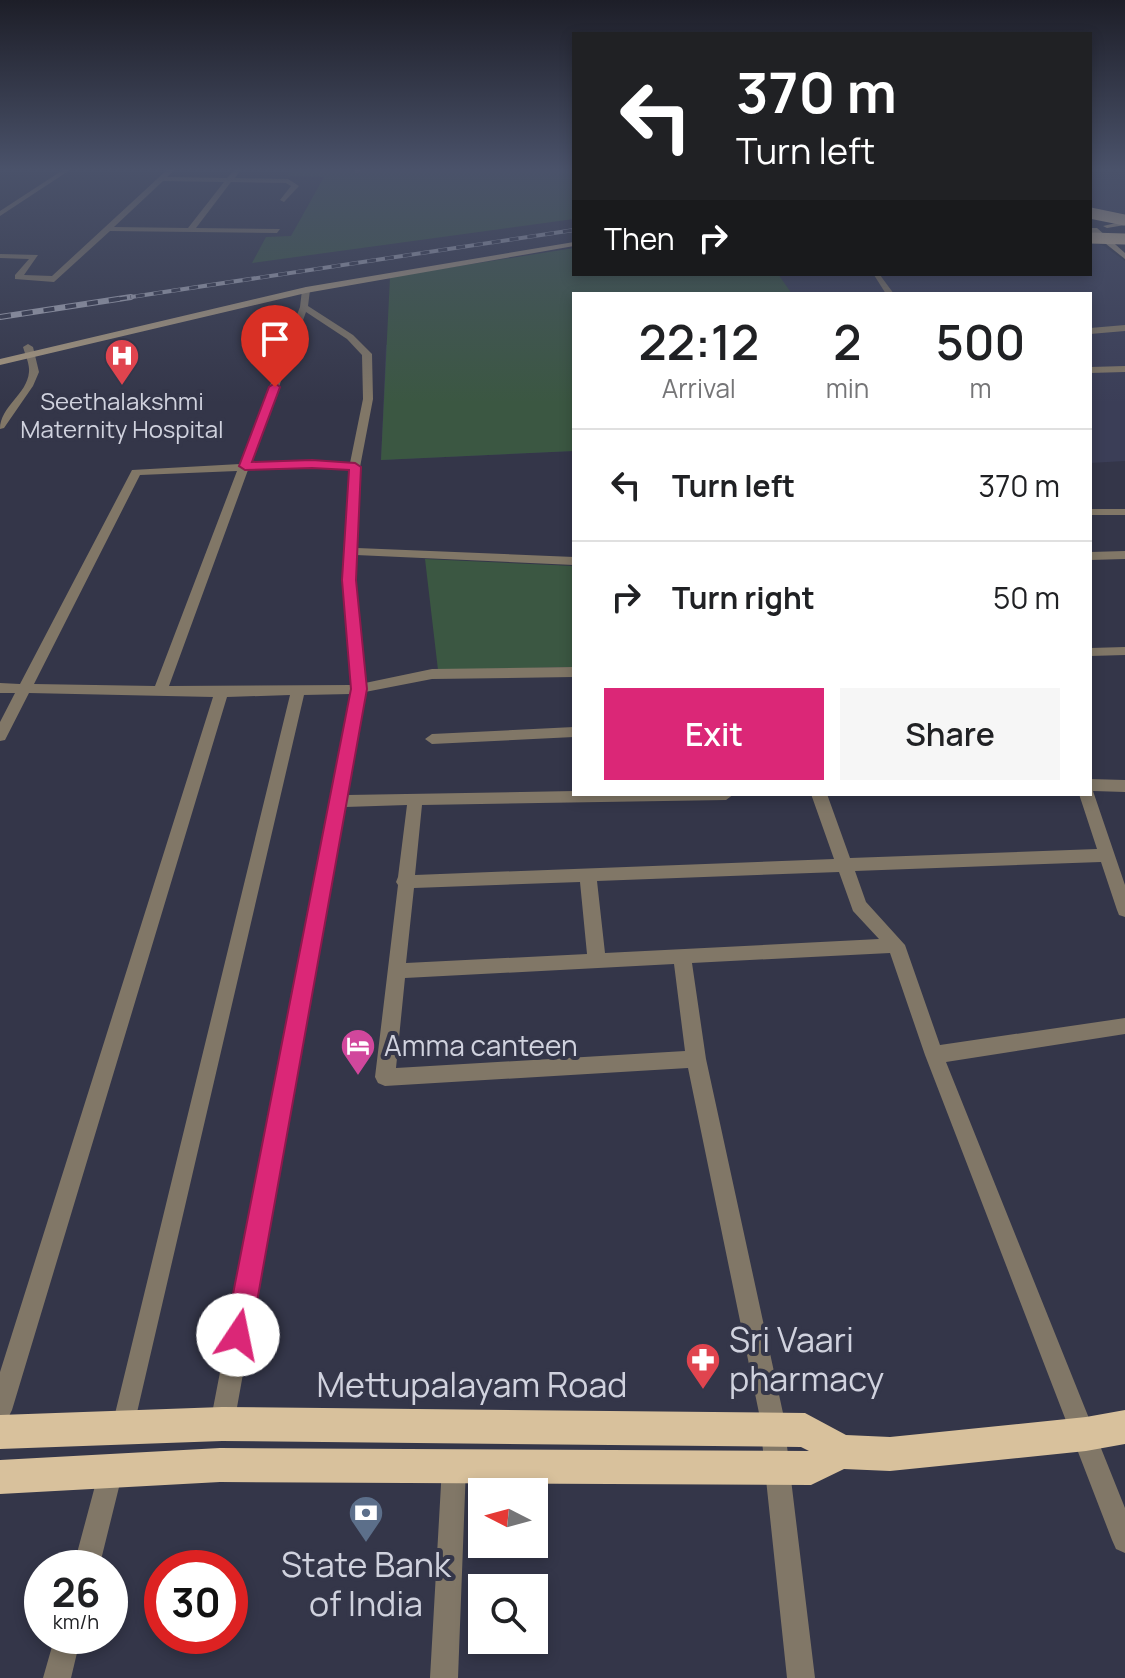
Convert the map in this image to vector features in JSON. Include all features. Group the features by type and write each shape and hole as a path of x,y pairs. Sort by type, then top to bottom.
{"highway":[{"name":"Mettupalayam Road","path":"0,1432 222,1424 772,1421 805,1430 842,1452 890,1454 1086,1434 1125,1427"},
{"name":"Mettupalayam Road","path":"0,1477 220,1465 811,1468 842,1452"}],"main road":[{"path":"0,354 305,299 563,246"},
{"path":"0,362 29,351"}],"street":[{"path":"0,256 35,257 18,277 54,279 87,246"},
{"path":"877,277 888,292"},
{"path":"160,691 305,299 367,354 368,399 355,467 349,580 359,689 222,1424"},
{"path":"1092,331 1125,328"},
{"path":"0,426 34,372 29,351"},
{"path":"1092,370 1125,369"},
{"path":"0,736 136,472 312,464 355,467"},
{"path":"1092,512 1125,512"},
{"path":"351,551 572,561"},
{"path":"1092,556 1125,555"},
{"path":"1092,652 1125,651"},
{"path":"0,688 221,692 359,689 432,674 572,672"},
{"path":"124,1426 298,690"},
{"path":"0,1410 221,692"},
{"path":"432,739 572,732"},
{"path":"1092,785 1125,786"},
{"path":"338,801 637,796"},
{"path":"820,796 859,906 896,945 934,1055 1086,1434 1125,1540"},
{"path":"1088,796 1125,910"},
{"path":"415,801 385,1077 696,1059"},
{"path":"404,882 1107,855"},
{"path":"588,874 597,962"},
{"path":"395,971 896,945"},
{"path":"682,957 696,1059 772,1421 801,1678"},
{"path":"934,1055 1125,1026"},
{"path":"444,1678 454,1467"},
{"path":"91,1550 111,1471"},
{"path":"57,1678 63,1654"}],"shaded area":[{"path":"1092,246 1104,246 1125,261 1125,461 1092,463 1092,292 572,292 572,451 381,460 386,345 572,249 572,276 1092,276"}],"green space":[{"path":"261,246 374,246 252,263"},
{"path":"572,248 572,276 779,276 791,292 572,292 572,451 381,460 390,277"},
{"path":"425,559 572,566 572,667 438,670"}],"railway":[{"path":"118,299 466,246"},
{"path":"0,317 131,297"}],"place":[{"name":"Seethalakshmi Maternity Hospital","path":"122,387"},
{"name":"Amma canteen","path":"358,1077"},
{"name":"Sri Vaari pharmacy","path":"703,1391"},
{"name":"State Bank of India","path":"366,1544"}],"route":[{"path":"238,1335 359,689 349,580 355,467 312,464 245,466 275,387"}]}
